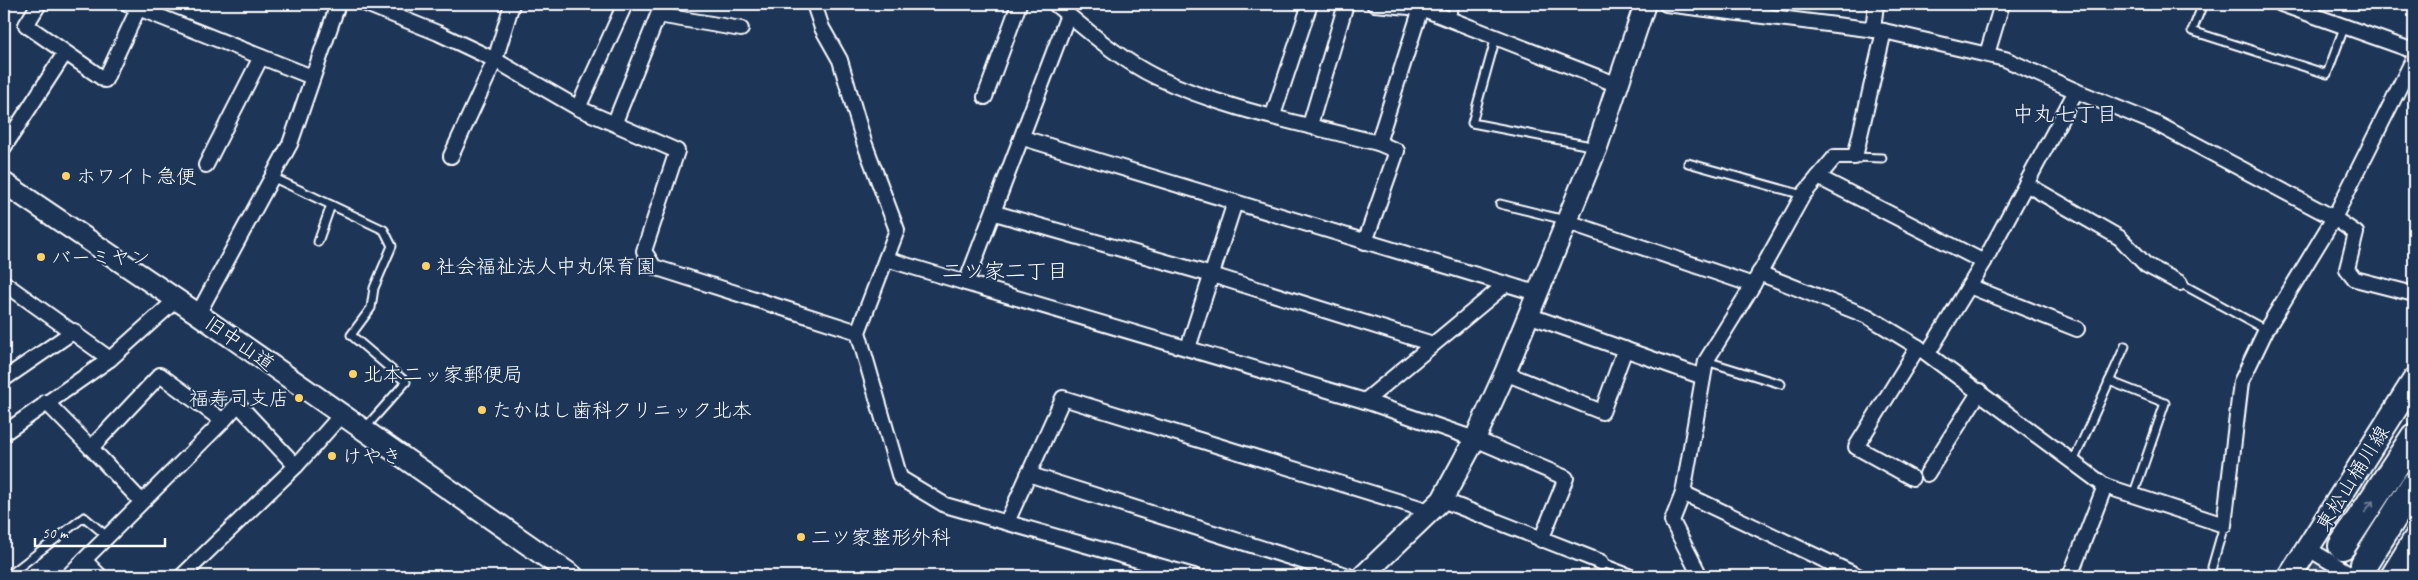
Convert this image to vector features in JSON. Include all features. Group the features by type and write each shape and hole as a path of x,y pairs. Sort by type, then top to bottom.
{"highway":[{"path":"2342,546 2414,437"},
{"path":"2359,570 2414,485"}],"main road":[{"path":"1364,576 1438,506 1475,439 1505,373 1597,147 1644,4"},
{"name":"旧中山道","path":"4,183 177,299 364,429 568,575"},
{"name":"東松山桶川線","path":"2290,576 2414,380"},
{"path":"2392,576 2414,540"}],"street":[{"path":"39,4 26,25 104,80 133,6 312,78"},
{"path":"198,314 290,144 338,4"},
{"path":"366,4 438,33 495,60 578,108 615,122 677,151 644,251 654,266 858,332"},
{"path":"450,156 495,60 512,4"},
{"path":"578,108 625,4"},
{"path":"814,4 822,28 840,60 864,142 897,230 858,332 900,478 945,505 1194,576"},
{"path":"985,97 1019,4"},
{"path":"1055,4 1104,44 1155,77 1214,101 1378,143 1397,151 1365,242"},
{"path":"1273,115 1310,4"},
{"path":"1310,125 1346,4"},
{"path":"1374,4 1414,6 1618,85"},
{"path":"1666,4 1878,31 2005,59 2076,91 2157,124 2334,218 2356,233 2347,269 2355,279 2414,294"},
{"path":"1700,576 1672,521 1683,493 1706,362 1756,279 1803,195 1835,157 1855,158 1878,31 1876,4"},
{"path":"1987,54 2002,4"},
{"path":"2282,4 2345,25 2414,52"},
{"path":"1378,143 1414,6"},
{"path":"615,122 658,15 740,30"},
{"path":"966,283 995,213 1068,15"},
{"path":"4,147 66,52"},
{"path":"206,165 261,57"},
{"path":"1566,221 1756,279 1867,316 1923,350 2105,486 2224,525 2241,382 2266,330 2334,218 2414,58"},
{"path":"1912,478 1856,447 1984,262 2076,91"},
{"path":"1023,138 1536,294"},
{"path":"1818,177 1984,262"},
{"path":"2026,184 2120,238 2146,265 2180,283"},
{"path":"1188,348 1235,202"},
{"path":"995,213 1212,275 1433,344"},
{"path":"886,258 1365,401 1475,439 1566,478 1541,540"},
{"path":"1365,401 1506,284"},
{"path":"1969,286 2077,330"},
{"path":"7,289 74,331 110,359"},
{"path":"4,433 110,359 177,299"},
{"path":"1528,315 1703,377"},
{"path":"4,379 74,331"},
{"path":"1505,373 1602,412 1625,350"},
{"path":"92,448 160,375 223,421"},
{"path":"1927,474 1980,391"},
{"path":"1007,522 1063,398 1438,506 1541,540 1600,562"},
{"path":"46,402 142,502"},
{"path":"68,576 238,404 296,466"},
{"path":"182,576 296,466 342,414"},
{"path":"1028,474 1349,576"},
{"path":"2070,576 2105,486"},
{"path":"1683,493 1858,576"},
{"path":"2308,548 2359,570"},
{"path":"84,560 100,576"}],"lane":[{"path":"1450,20 1454,4"},
{"path":"2202,4 2192,31 2327,74 2345,25"},
{"path":"1496,37 1472,122 1597,147"},
{"path":"1855,158 1882,158"},
{"path":"1688,163 1803,195"},
{"path":"272,177 384,230 392,246 374,288 372,308 351,335 406,382 364,429"},
{"path":"1500,204 1566,221"},
{"path":"318,242 331,205"},
{"path":"2180,283 2266,330"},
{"path":"2073,462 2125,346"},
{"path":"1706,362 1781,384"},
{"path":"2110,380 2166,403 2134,496"},
{"path":"8,576 84,518 108,537"},
{"path":"2212,567 2224,525"},
{"path":"1600,562 1638,576"}],"tunnel":[{"path":"2322,576 2342,546"}],"place":[{"name":"ホワイト急便","path":"66,176"},
{"name":"バーミヤン","path":"41,257"},
{"name":"社会福祉法人中丸保育園","path":"426,266"},
{"name":"北本二ッ家郵便局","path":"353,374"},
{"name":"福寿司支店","path":"299,398"},
{"name":"たかはし歯科クリニック北本","path":"482,410"},
{"name":"けやき","path":"332,456"},
{"name":"二ツ家整形外科","path":"801,537"}],"district":[{"name":"中丸七丁目","path":"2065,114"},
{"name":"二ツ家二丁目","path":"1005,271"}]}
